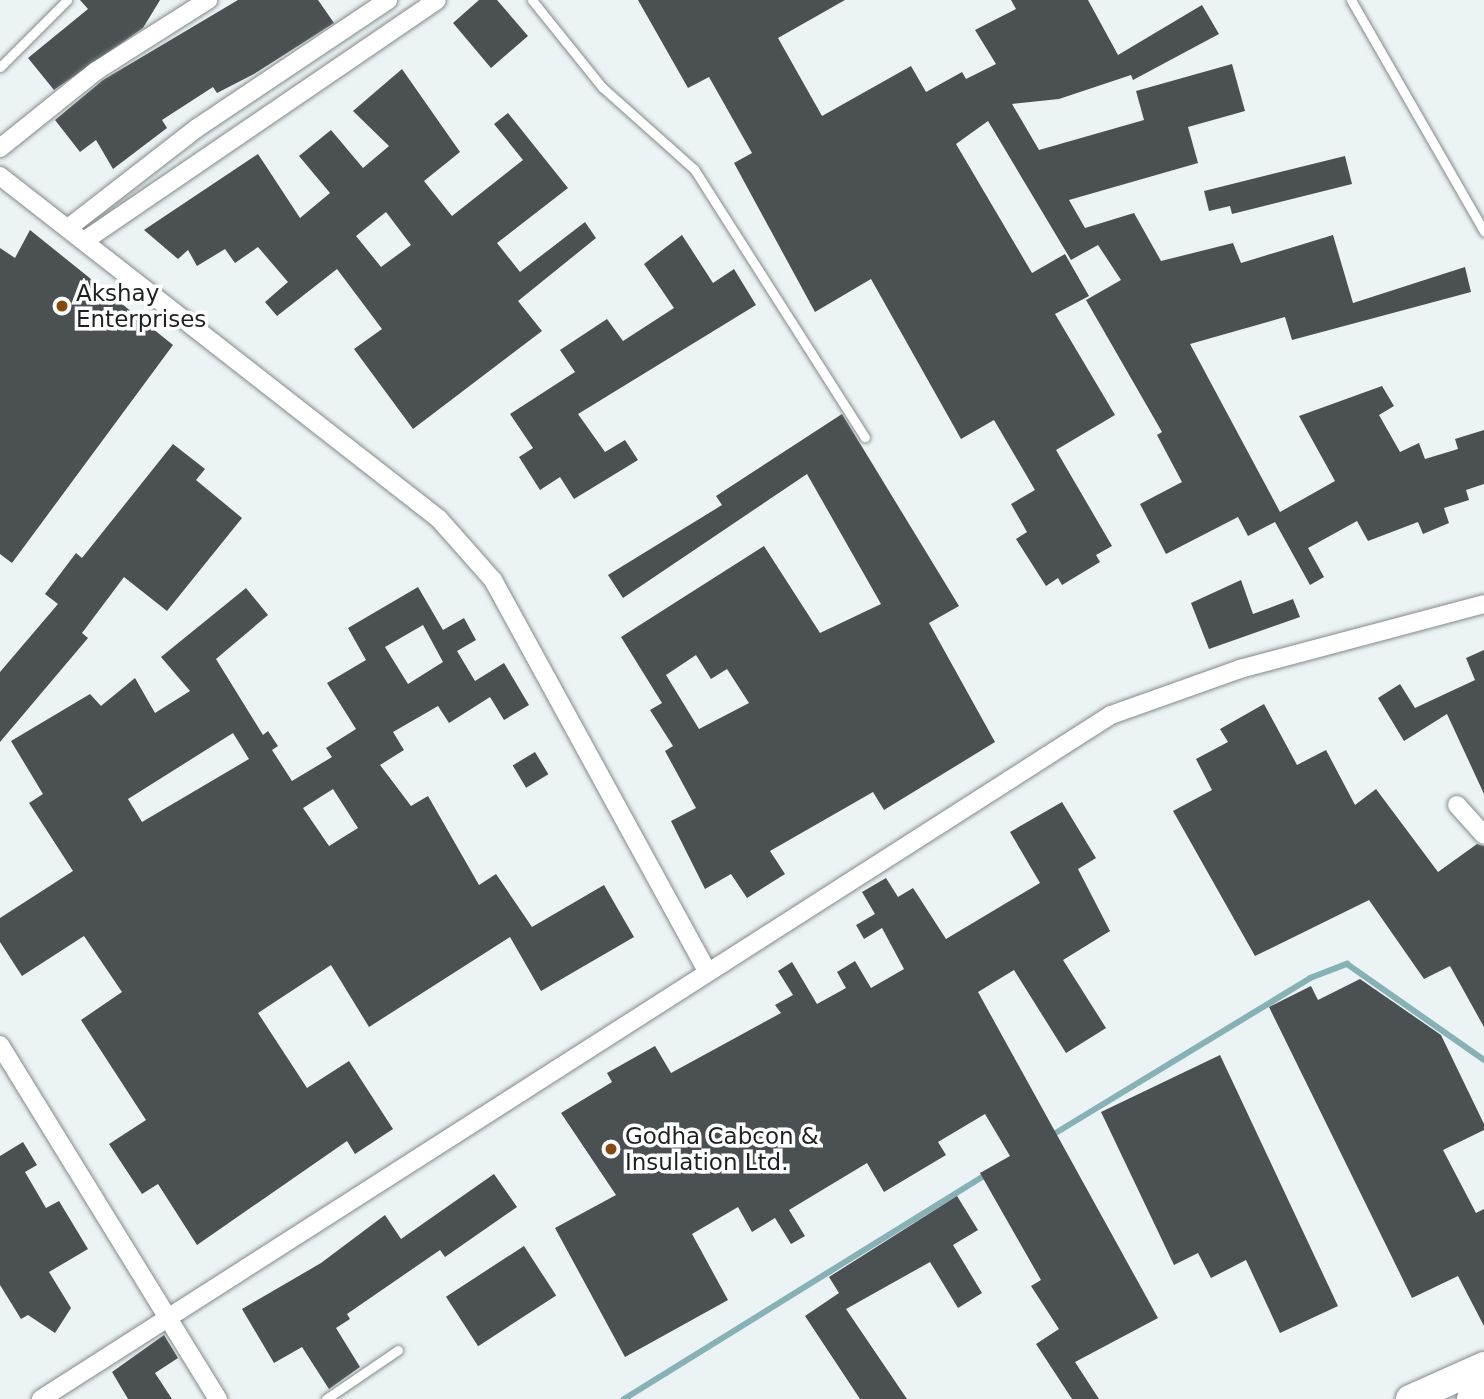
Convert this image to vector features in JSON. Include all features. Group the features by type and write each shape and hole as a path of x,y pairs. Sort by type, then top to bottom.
{"main road":[{"path":"1410,1399 1484,1366"},
{"path":"1471,1399 1484,1393"}],"street":[{"path":"0,148 96,71 208,0"},
{"path":"68,228 197,128 388,0"},
{"path":"84,241 437,0"},
{"path":"0,176 439,519 493,580 706,971"},
{"path":"41,1399 706,971 1111,715 1240,669 1484,604"},
{"path":"1457,805 1484,835"},
{"path":"0,1045 165,1321 218,1399"}],"lane":[{"path":"0,67 66,0"},
{"path":"532,0 602,87 694,169 865,437"},
{"path":"1351,0 1484,231"},
{"path":"326,1399 398,1350"}],"building":[{"path":"80,0 160,0 143,28 54,90 28,58 88,9"},
{"path":"238,0 318,0 334,23 254,74 217,93 213,87 162,120 167,128 113,169 96,140 80,152 55,120 103,80"},
{"path":"479,0 497,0 528,36 491,68 453,23"},
{"path":"638,0 845,0 778,38 822,116 911,66 926,92 962,72 966,79 996,64 975,30 1016,9 1011,0 1088,0 1118,55 1202,5 1219,34 1133,80 1131,75 1059,99 1012,104 1039,150 1144,120 1136,91 1232,64 1245,111 1188,127 1198,163 1069,200 1085,228 1134,213 1161,261 1233,243 1241,263 1333,235 1353,303 1465,267 1471,292 1292,340 1285,317 1190,344 1280,512 1335,481 1299,416 1382,386 1394,406 1379,415 1400,452 1419,443 1425,459 1458,449 1455,439 1484,430 1484,484 1466,490 1469,500 1444,508 1449,523 1423,534 1418,522 1368,541 1357,521 1308,548 1324,577 1310,585 1275,522 1248,536 1238,517 1166,554 1140,504 1182,482 1157,435 1162,432 1086,300 1121,280 1098,245 1071,260 988,121 956,144 1032,273 1065,254 1089,296 1055,314 1115,415 1056,450 1112,546 1096,555 1100,562 1062,585 1058,578 1046,586 1016,539 1027,532 1011,504 1035,490 994,420 961,439 871,279 815,312 734,163 752,153 709,77 688,88"},
{"path":"402,69 460,152 424,181 452,216 523,160 494,124 508,113 568,188 497,243 520,272 585,222 596,238 518,301 542,331 413,429 354,349 382,329 337,269 277,316 265,302 288,282 258,247 235,263 225,249 197,266 188,250 178,259 144,230 258,154 300,218 330,193 299,156 331,130 363,168 389,146 353,111","holes":["386,212 411,245 381,267 356,236"]},
{"path":"1345,156 1352,184 1232,214 1230,206 1209,211 1204,191"},
{"path":"30,230 173,345 12,563 0,554 0,248 15,258"},
{"path":"682,235 713,283 734,269 756,305 578,414 605,452 625,440 638,460 574,499 560,477 540,490 519,457 533,448 510,414 575,372 560,350 607,319 623,341 674,308 644,264"},
{"path":"842,414 959,606 929,623 995,742 884,810 873,792 770,851 785,874 747,898 731,874 705,889 671,821 696,808 665,751 673,746 650,710 662,703 621,637 764,546 820,633 881,604 807,474 623,598 608,575 722,505 716,496","holes":["696,655 711,679 727,669 749,703 699,729 666,675"]},
{"path":"173,444 205,469 196,480 242,518 167,611 124,577 82,633 88,638 0,742 0,672 58,604 45,594 76,553 82,558"},
{"path":"1241,580 1253,614 1293,599 1300,617 1209,649 1191,603"},
{"path":"418,587 443,630 464,618 476,640 457,651 475,681 504,663 529,705 504,720 490,697 449,723 438,706 393,732 404,750 380,765 411,806 428,796 479,885 496,874 532,927 604,885 634,937 541,991 510,937 369,1027 331,965 258,1013 307,1088 349,1061 393,1129 355,1154 347,1141 197,1245 158,1184 142,1194 109,1144 146,1120 81,1020 122,992 84,936 22,976 0,942 0,918 73,871 29,803 43,794 11,741 90,694 101,706 135,678 155,713 190,691 161,657 246,588 268,615 216,659 263,735 268,731 278,746 272,750 292,781 332,757 326,748 356,729 327,683 366,660 348,628","holes":["423,625 443,662 408,684 385,647","233,733 249,759 142,822 128,799","333,789 358,828 329,846 303,808"]},
{"path":"1484,650 1484,794 1447,714 1404,741 1378,698 1400,684 1415,708 1475,680 1466,658"},
{"path":"1264,704 1297,765 1326,750 1355,805 1376,789 1438,872 1477,844 1484,846 1484,1027 1450,966 1424,979 1369,900 1255,956 1173,811 1212,790 1196,759 1228,742 1220,729"},
{"path":"535,752 548,774 526,788 513,765"},
{"path":"1062,802 1096,858 1078,869 1110,931 1063,960 1106,1028 1066,1053 1014,970 978,992 1158,1318 1075,1362 1099,1399 1072,1399 1036,1344 1059,1329 1031,1286 1041,1280 980,1173 1010,1156 985,1114 938,1142 946,1155 884,1192 867,1163 789,1210 805,1236 791,1244 775,1218 752,1232 738,1207 692,1234 728,1300 625,1357 555,1228 616,1195 561,1113 612,1082 607,1073 655,1046 671,1073 781,1013 775,1005 793,995 778,971 792,962 817,1004 846,988 837,972 855,961 871,988 904,969 882,928 864,939 856,925 875,914 862,892 886,878 898,897 913,888 946,939 1040,883 1010,832"},
{"path":"1360,979 1441,1035 1484,1124 1484,1130 1443,1150 1476,1213 1484,1209 1484,1326 1458,1276 1412,1298 1269,1007 1311,986 1318,1000"},
{"path":"1220,1055 1338,1306 1280,1333 1246,1260 1211,1278 1198,1253 1174,1265 1101,1112"},
{"path":"23,1142 37,1165 25,1172 46,1208 59,1201 88,1249 49,1272 71,1308 55,1333 28,1315 21,1319 0,1285 0,1156"},
{"path":"494,1174 517,1207 445,1257 440,1250 347,1314 350,1319 336,1328 360,1367 329,1389 302,1347 274,1363 242,1309 321,1263 385,1215 401,1239"},
{"path":"957,1196 978,1230 953,1245 982,1293 958,1308 930,1262 846,1309 907,1399 860,1399 805,1316 839,1293 829,1277"},
{"path":"524,1246 556,1295 478,1346 446,1297"},
{"path":"164,1335 178,1358 155,1373 172,1399 128,1399 112,1372"}],"waterway":[{"path":"1049,1137 1310,978 1347,964 1484,1060"},
{"path":"624,1399 989,1173"}],"place":[{"name":"Akshay Enterprises","path":"62,306"},
{"name":"Godha Cabcon & Insulation Ltd.","path":"611,1149"}]}
